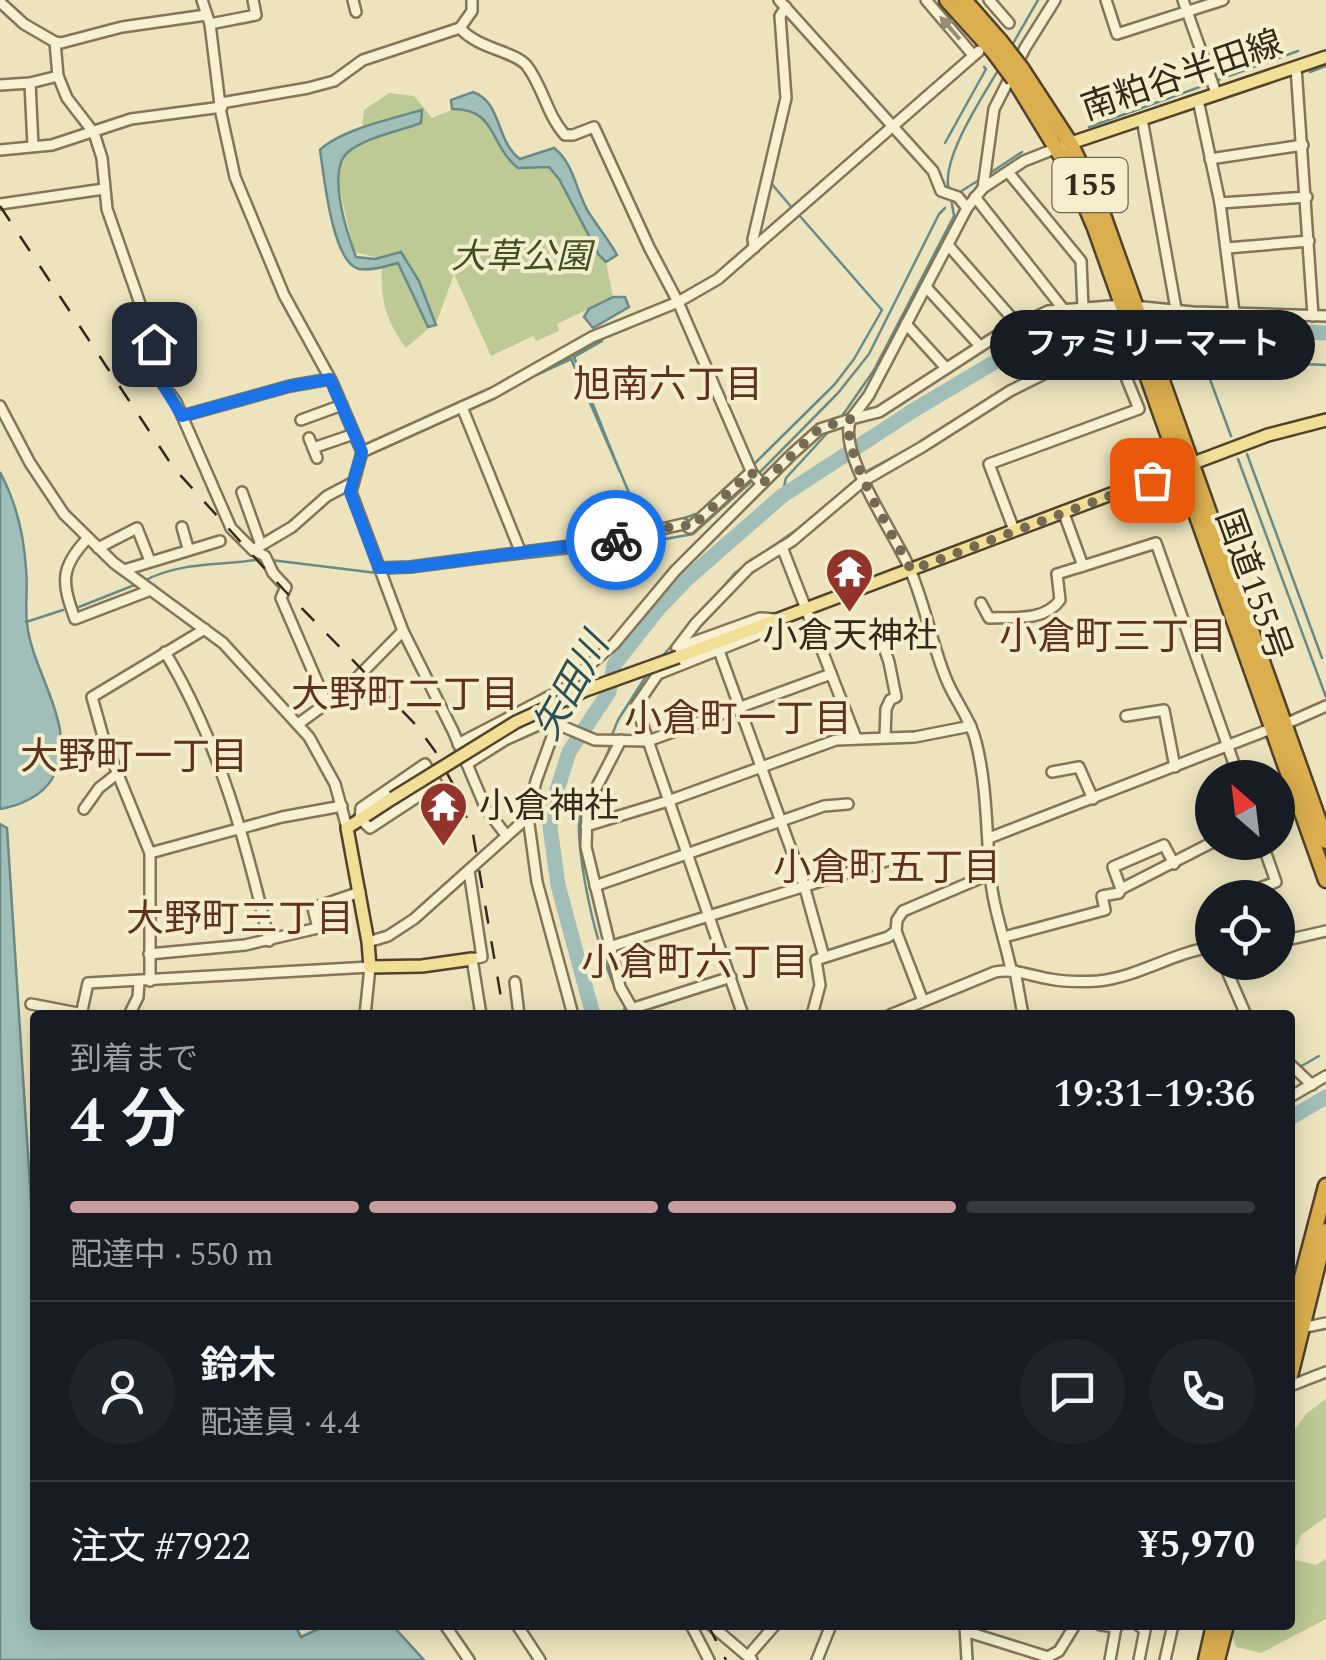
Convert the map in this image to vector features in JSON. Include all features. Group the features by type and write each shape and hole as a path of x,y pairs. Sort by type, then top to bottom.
{"highway":[{"name":"国道155号","path":"947,0 987,50 1017,74 1063,145 1131,308 1278,727 1326,880"},
{"name":"国道155号","path":"964,0 987,50"},
{"name":"国道155号","path":"1278,727 1326,841"},
{"path":"1295,1295 1326,1186"},
{"path":"1296,1326 1326,1231"},
{"path":"1206,1660 1213,1630"},
{"path":"1217,1660 1225,1630"}],"main road":[{"name":"南粕谷半田線","path":"1063,145 1326,56"},
{"path":"472,959 422,966 370,967 347,828 516,722 586,690 1268,435 1326,420"}],"street":[{"path":"202,0 235,177 284,295 330,379 362,452 350,484 352,500 403,631 486,809 506,835"},
{"path":"1,1 24,24 62,44 122,27 256,15 253,0"},
{"path":"353,0 356,12"},
{"path":"0,150 52,145 131,119 334,81 363,60 460,28 472,11 472,0"},
{"path":"362,452 493,394 592,337 678,302 718,279 987,50 926,0"},
{"path":"989,0 1009,23"},
{"path":"1055,0 994,109 979,192 1064,310"},
{"path":"1106,0 1117,34 1185,5 1223,0"},
{"path":"782,4 933,171 941,191 958,197 967,208"},
{"path":"754,248 786,98 782,4"},
{"path":"1185,5 1216,93"},
{"path":"460,28 471,40 525,64 565,135 594,127 756,478"},
{"path":"55,42 58,76 67,98 92,130 102,158 107,209 153,341 159,378 182,416 231,528 261,553 286,587 281,598 326,702"},
{"path":"1296,67 1312,316"},
{"path":"0,85 58,76"},
{"path":"30,83 33,146"},
{"path":"1198,100 1220,203 1234,312"},
{"path":"1142,119 1176,309"},
{"path":"1022,1010 990,874 982,768 971,726 947,682 911,570 863,480 848,438 851,419 869,396 967,208 979,192 1008,172 1063,145"},
{"path":"1210,159 1303,146"},
{"path":"1008,172 1081,260 1083,308"},
{"path":"0,204 104,189"},
{"path":"1220,203 1306,197"},
{"path":"1227,248 1309,241"},
{"path":"948,244 1017,324"},
{"path":"926,287 980,346"},
{"path":"381,572 631,538 683,524 690,528 820,428 879,412 980,346 1048,311 1131,308 1326,316"},
{"path":"906,324 946,368"},
{"path":"1014,530 989,464 1139,409 1119,360"},
{"path":"779,619 760,618 677,648 749,568 782,547 863,480 1010,391 1073,364"},
{"path":"182,416 330,379"},
{"path":"301,420 342,405"},
{"path":"0,406 30,463 64,514 127,573 223,643 298,724 324,759 347,828"},
{"path":"462,407 521,553"},
{"path":"313,448 354,434"},
{"path":"572,1010 537,882 528,817 536,781 574,679 614,644 756,478"},
{"path":"261,553 326,496 350,484"},
{"path":"242,492 261,553"},
{"path":"1063,511 1083,566"},
{"path":"98,548 137,528 150,560"},
{"path":"182,528 188,548"},
{"path":"88,538 68,568 64,588 75,619 149,589"},
{"path":"127,573 150,560 220,540"},
{"path":"982,603 988,618 1031,618 1056,607 1060,600 1057,574 1156,543 1233,760"},
{"path":"782,547 856,738"},
{"path":"741,1010 636,706 658,674 771,630 779,619"},
{"path":"132,1010 145,981 149,954 150,853 104,740 92,698 205,629"},
{"path":"298,724 345,690 403,631"},
{"path":"880,636 896,698 886,708 885,737"},
{"path":"718,648 804,886 824,958"},
{"path":"165,652 195,703 239,828 270,940"},
{"path":"467,764 505,740 545,722 587,738 648,741 831,674"},
{"path":"458,744 571,685"},
{"path":"989,838 1326,706"},
{"path":"1126,716 1164,710 1174,767"},
{"path":"586,826 668,801 836,740 932,735 971,726"},
{"path":"621,740 592,796 586,848 620,987 634,1010"},
{"path":"425,764 437,784 370,828 360,820 361,808 425,764"},
{"path":"1052,772 1079,767 1093,799"},
{"path":"84,809 99,788 118,773"},
{"path":"595,886 824,806 848,804"},
{"path":"150,853 239,828 342,806"},
{"path":"368,942 388,936 414,919 528,817"},
{"path":"1004,937 1105,910 1102,896 1119,893 1120,888 1113,867 1164,845 1174,864"},
{"path":"1120,888 1195,852"},
{"path":"609,947 899,857"},
{"path":"469,871 482,957 472,959 480,1010"},
{"path":"924,1001 896,932 897,920 904,911 990,874"},
{"path":"149,954 270,940 318,928 313,908 360,892"},
{"path":"1295,938 1326,930"},
{"path":"813,1010 820,985 816,960 896,932"},
{"path":"902,1010 994,972 1013,969 1065,981 1103,980 1132,974 1195,950"},
{"path":"83,1010 88,983 370,967 366,1010"},
{"path":"640,1010 731,977"},
{"path":"1230,980 1244,1010"},
{"path":"515,982 518,1010"},
{"path":"32,1004 62,1010"},
{"path":"1295,1069 1312,1085"},
{"path":"1295,1094 1326,1076"},
{"path":"1296,1326 1326,1323"},
{"path":"1295,1384 1326,1372"},
{"path":"448,1630 469,1660"},
{"path":"519,1630 540,1660"},
{"path":"694,1630 709,1660"},
{"path":"717,1630 750,1658 771,1630"},
{"path":"817,1660 829,1630"},
{"path":"967,1630 967,1660"},
{"path":"972,1630 1044,1658 1059,1650 1071,1630"},
{"path":"1110,1660 1116,1630"},
{"path":"1139,1660 1145,1630"},
{"path":"1164,1660 1173,1630"}],"green space":[{"name":"大草公園","path":"389,93 414,96 432,118 460,109 476,112 509,158 527,169 549,166 606,262 613,297 557,324 559,331 536,341 533,336 491,356 454,274 437,321 406,348 385,306 383,259 354,252 337,177 343,158 361,138 364,110"},
{"path":"1326,1399 1326,1517 1301,1535 1295,1549 1295,1429 1307,1413"},
{"path":"1326,1559 1326,1619 1261,1653 1236,1647 1229,1630 1295,1630 1295,1560 1316,1565"}],"water":[{"path":"473,92 489,104 512,152 520,159 554,148 561,154 589,213 617,255 606,262 599,255 549,167 518,168 508,159 485,121 467,111 452,109 451,100"},
{"path":"422,110 421,123 373,138 348,152 342,161 338,187 356,257 375,259 401,252 419,281 436,325 428,327 398,263 359,269 342,251 331,217 320,150 354,131"},
{"path":"613,297 625,297 629,307 593,328 584,317 589,309"},
{"path":"600,337 602,341 574,357 620,472 571,359 534,376"},
{"path":"0,472 21,531 31,643 61,740 59,760 48,785 29,799 0,809"},
{"path":"0,824 7,828 30,1185 30,1630 298,1630 301,1637 316,1630 397,1630 424,1660 0,1660"}],"waterway":[{"path":"1011,47 1038,0"},
{"path":"1215,81 1298,51"},
{"path":"1310,72 1326,66"},
{"path":"945,143 984,67"},
{"path":"949,190 948,177 957,145 1000,67"},
{"path":"1089,127 1208,84"},
{"path":"789,104 771,183 793,209"},
{"path":"990,173 1022,152"},
{"path":"960,192 979,180"},
{"path":"840,419 874,370 954,216 951,198"},
{"path":"758,474 838,393 869,354 945,208"},
{"path":"751,467 835,384 882,310 799,215"},
{"name":"矢田川","path":"592,1010 558,885 550,827 554,800 569,752 609,692 614,665 688,578 782,496 914,410 1037,337 1068,329 1141,323 1326,333"},
{"path":"865,472 1025,376 1067,360 1098,354"},
{"path":"1201,355 1231,436"},
{"path":"1202,360 1326,365"},
{"path":"782,496 786,478 831,429"},
{"path":"1247,454 1322,658"},
{"path":"1238,459 1326,697"},
{"path":"619,469 645,531"},
{"path":"659,660 735,573 803,525 859,477"},
{"path":"385,574 610,549 693,534 753,480"},
{"path":"670,523 696,514 699,517"},
{"path":"144,581 187,567 263,559"},
{"path":"271,560 377,573"},
{"path":"79,607 137,584"},
{"path":"26,622 63,610"},
{"path":"612,735 648,673"},
{"path":"611,743 583,804 579,831 591,913 608,970 626,1006 624,1010"},
{"path":"1298,1068 1319,1056"},
{"path":"1311,1080 1326,1070"},
{"path":"1295,1115 1326,1097"}],"railway":[{"path":"0,206 173,467 284,590 416,725 435,751 473,834 503,1010"},
{"path":"711,1630 726,1660"}],"way so far":[{"path":"616,540 683,524 690,528 751,472 762,484 820,428 851,419 848,438 863,481 911,570 1152,480"}],"place":[{"name":"ファミリーマート","path":"1152,480"},
{"name":"小倉天神社","path":"850,614"},
{"name":"小倉神社","path":"444,848"}],"district":[{"name":"旭南六丁目","path":"668,386"},
{"name":"小倉町三丁目","path":"1113,638"},
{"name":"大野町二丁目","path":"405,696"},
{"name":"小倉町一丁目","path":"738,720"},
{"name":"大野町一丁目","path":"134,758"},
{"name":"小倉町五丁目","path":"887,869"},
{"name":"大野町三丁目","path":"240,920"},
{"name":"小倉町六丁目","path":"695,964"}],"route":[{"path":"154,344 159,378 182,416 330,379 362,452 350,492 379,568 616,540"}]}
